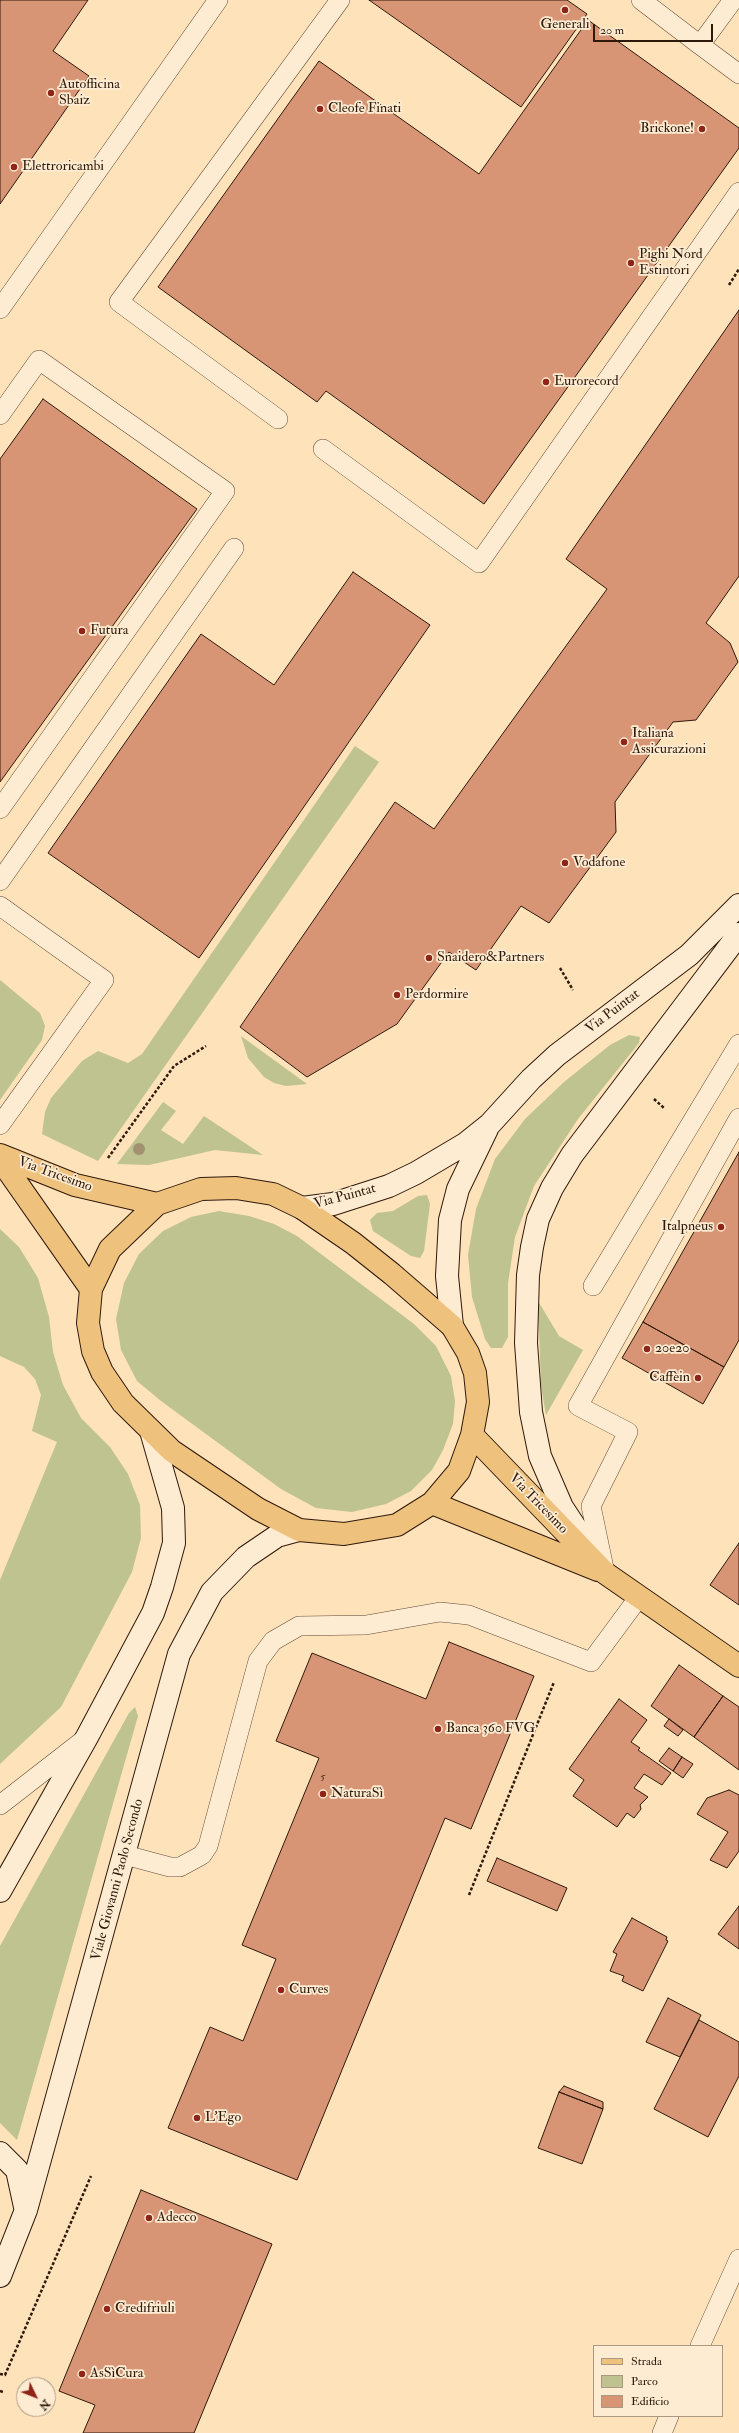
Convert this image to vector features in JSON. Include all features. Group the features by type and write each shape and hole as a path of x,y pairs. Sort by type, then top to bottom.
{"main road":[{"name":"Via Puintat","path":"302,1208 333,1204 359,1196 416,1174 465,1144 490,1124 526,1083 557,1055 689,955 739,905"},
{"path":"605,1573 562,1507 540,1456 531,1412 526,1343 528,1275 532,1247 538,1219 552,1188 572,1155 739,934"},
{"name":"Via Puintat","path":"452,1326 447,1276 450,1220 458,1189 490,1124"},
{"name":"Via Tricesimo","path":"0,1155 75,1185 157,1204"},
{"name":"Via Tricesimo","path":"0,1159 91,1289"},
{"path":"236,1188 272,1194 302,1208 386,1269 452,1326 468,1354 475,1373 478,1402 472,1435 459,1471 432,1503 397,1525 344,1534 299,1530 258,1509 172,1451 150,1431 123,1403 102,1372 93,1351 88,1324 91,1289 110,1249 157,1204 201,1189 236,1188"},
{"path":"0,1891 88,1737 153,1613 174,1543 173,1508 150,1431"},
{"name":"Via Tricesimo","path":"472,1435 605,1573 739,1666"},
{"name":"Via Tricesimo","path":"432,1503 605,1573"},
{"name":"Viale Giovanni Paolo Secondo","path":"0,2276 26,2210 182,1647 212,1592 246,1557 277,1536 299,1530"},
{"path":"0,2153 17,2170 26,2210"}],"lane":[{"path":"0,309 218,0"},
{"path":"278,419 119,302 340,0"},
{"path":"640,0 739,74"},
{"path":"700,45 733,0"},
{"path":"323,449 479,563 739,192"},
{"path":"0,416 39,360 225,491 0,809"},
{"path":"0,881 234,548"},
{"path":"0,906 104,980 0,1125"},
{"path":"594,1286 739,1044"},
{"path":"605,1573 591,1506 628,1432 578,1406 739,1118"},
{"path":"125,1855 170,1867 180,1867 193,1862 202,1855 208,1846 258,1662 273,1641 299,1626 366,1625 440,1612 469,1615 591,1662 639,1597"},
{"path":"0,1805 88,1737"},
{"path":"700,2345 739,2259"},
{"path":"662,2433 669,2417"}],"path":[{"path":"729,285 739,269"},
{"path":"560,968 572,990"},
{"path":"105,1162 174,1066 206,1046"},
{"path":"469,1895 566,1653"},
{"path":"0,2374 5,2375 91,2176"}],"green space":[{"path":"355,746 379,762 98,1161 42,1134 45,1112 51,1098 82,1061 98,1051 128,1063 142,1054"},
{"path":"0,980 40,1013 45,1026 42,1040 0,1100"},
{"path":"629,1035 640,1037 639,1043 578,1119 534,1186 515,1237 508,1283 508,1337 502,1348 491,1348 485,1339 472,1297 468,1255 476,1209 495,1159 525,1119 564,1082 610,1045"},
{"path":"241,1036 307,1084 286,1086 274,1083 264,1077 248,1058"},
{"path":"163,1102 176,1111 161,1130 183,1144 204,1116 263,1155 215,1150 149,1165 117,1164"},
{"path":"427,1195 430,1204 424,1251 420,1258 411,1256 373,1231 370,1220 377,1213 393,1211 418,1196"},
{"path":"219,1211 249,1216 274,1224 297,1236 414,1324 436,1346 451,1376 455,1401 453,1424 443,1450 432,1470 411,1491 386,1504 352,1512 316,1508 281,1489 161,1401 137,1381 121,1350 116,1319 124,1283 139,1254 163,1231 191,1217"},
{"path":"0,1229 19,1247 38,1278 49,1317 53,1352 63,1385 81,1418 110,1447 128,1474 140,1505 141,1538 132,1572 61,1707 0,1764 0,1580 57,1442 32,1431 41,1395 35,1379 24,1367 0,1356"},
{"path":"538,1301 559,1336 583,1350 546,1415 541,1386"},
{"path":"135,1707 138,1716 17,2140 0,2123 0,1946 129,1713"}],"building":[{"path":"0,0 88,0 53,51 89,76 0,204"},
{"path":"369,0 567,0 587,14 521,107"},
{"path":"588,20 739,128 739,148 484,504 326,391 317,402 158,287 319,61 479,174"},
{"path":"739,310 739,576 706,623 730,643 738,662 696,720 673,722 615,802 616,832 549,923 521,906 476,970 449,952 397,1024 307,1077 240,1027 395,802 434,829 607,589 566,559"},
{"path":"43,399 197,509 0,782 0,459"},
{"path":"353,572 430,625 199,958 48,853 201,634 274,685"},
{"path":"739,1152 739,1340 724,1367 643,1322"},
{"path":"643,1322 724,1367 703,1404 622,1358"},
{"path":"739,1543 739,1605 710,1585"},
{"path":"449,1642 534,1676 471,1829 445,1818 297,2180 168,2128 210,2027 243,2041 276,1959 242,1945 319,1758 276,1741 312,1653 426,1699"},
{"path":"679,1665 723,1696 694,1737 651,1706"},
{"path":"723,1696 739,1707 739,1770 694,1737"},
{"path":"619,1699 647,1720 631,1742 640,1748 638,1750 671,1773 662,1785 644,1774 634,1788 648,1797 640,1805 641,1809 634,1818 627,1813 617,1827 573,1796 584,1780 569,1769"},
{"path":"669,1719 683,1730 678,1736 664,1726"},
{"path":"669,1748 682,1757 673,1771 659,1761"},
{"path":"682,1757 693,1764 683,1778 673,1771"},
{"path":"729,1790 739,1795 739,1851 727,1868 710,1860 728,1832 697,1814 707,1798"},
{"path":"497,1858 567,1888 557,1911 487,1881"},
{"path":"739,1906 739,1949 718,1934"},
{"path":"632,1918 667,1937 666,1940 668,1941 643,1991 622,1981 624,1976 610,1971 617,1954 613,1952"},
{"path":"668,1998 701,2015 680,2057 646,2042"},
{"path":"699,2020 739,2042 739,2076 708,2137 654,2109"},
{"path":"564,2086 603,2102 603,2109 559,2092"},
{"path":"559,2092 603,2109 582,2164 538,2148"},
{"path":"141,2190 272,2244 194,2433 83,2433 95,2405 59,2391"}],"place":[{"name":"Generali","path":"565,10"},
{"name":"Autofficina Sbaiz","path":"51,93"},
{"name":"Cleofe Finati","path":"320,109"},
{"name":"Brickone!","path":"702,129"},
{"name":"Elettroricambi","path":"14,167"},
{"name":"Pighi Nord Estintori","path":"631,263"},
{"name":"Eurorecord","path":"546,382"},
{"name":"Futura","path":"82,631"},
{"name":"Italiana Assicurazioni","path":"624,742"},
{"name":"Vodafone","path":"565,863"},
{"name":"Snaidero&Partners","path":"429,958"},
{"name":"Perdormire","path":"397,995"},
{"name":"Italpneus","path":"721,1227"},
{"name":"20e20","path":"647,1349"},
{"name":"Caffèin","path":"698,1378"},
{"name":"Banca 360 FVG","path":"438,1729"},
{"name":"NaturaSì","path":"323,1794"},
{"name":"Curves","path":"281,1990"},
{"name":"L'Ego","path":"197,2118"},
{"name":"Adecco","path":"149,2218"},
{"name":"Credifriuli","path":"107,2309"},
{"name":"AsSìCura","path":"82,2374"}]}
